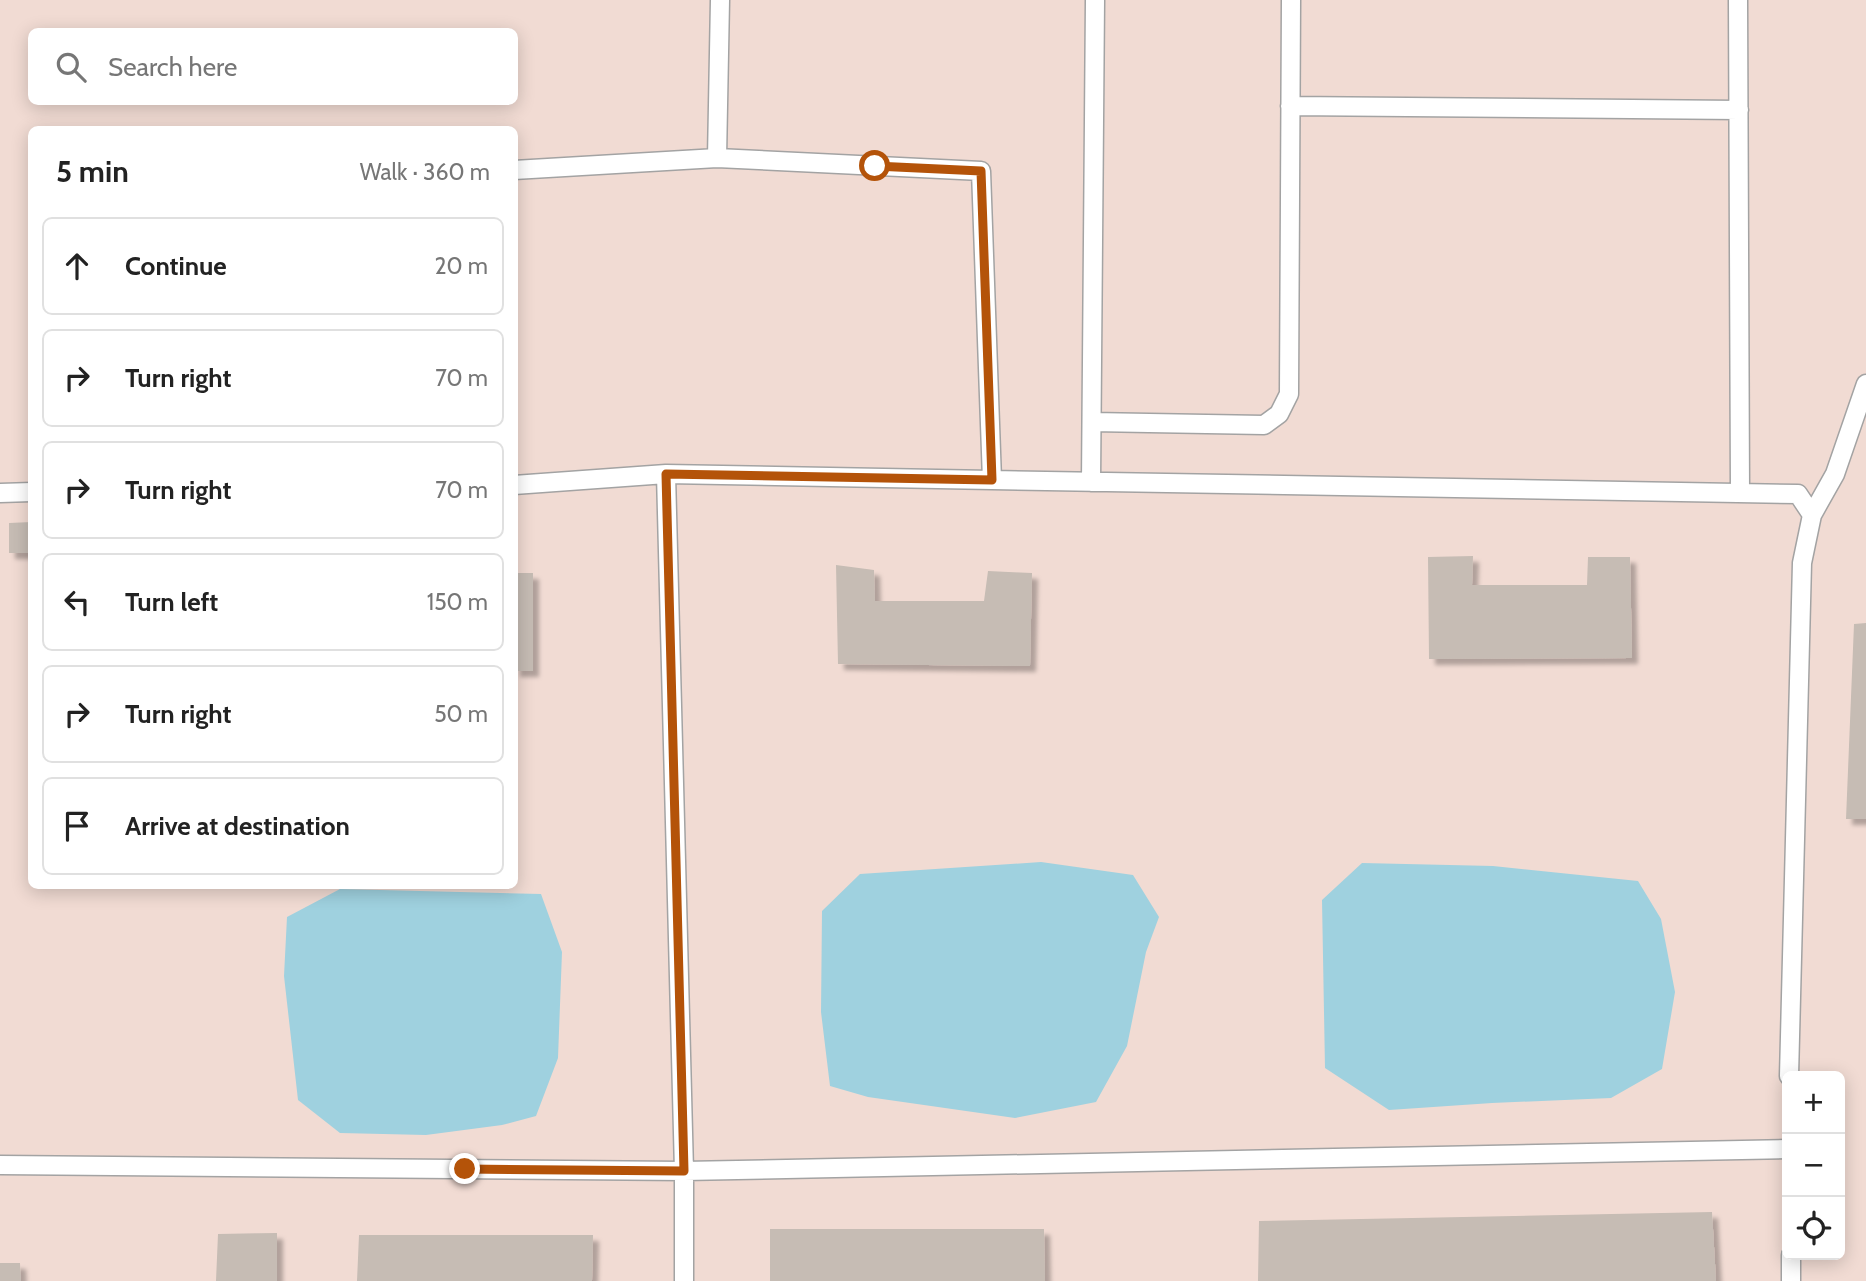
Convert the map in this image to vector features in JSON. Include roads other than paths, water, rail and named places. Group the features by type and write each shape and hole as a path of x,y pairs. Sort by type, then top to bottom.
{"lane":[{"path":"716,158 720,0"},
{"path":"1091,482 1095,0"},
{"path":"1092,422 1264,425 1279,414 1289,394 1291,0"},
{"path":"1738,0 1740,493"},
{"path":"1290,106 1739,110"},
{"path":"518,170 716,158 981,171 992,480"},
{"path":"1789,1071 1802,563 1812,515 1835,474 1866,384"},
{"path":"518,485 666,474 1798,494 1812,515"},
{"path":"666,474 684,1171 684,1281"},
{"path":"0,492 28,492"},
{"path":"0,1165 684,1171 1782,1149"},
{"path":"1791,1260 1791,1281"}],"water":[{"path":"1041,862 1133,875 1159,917 1146,952 1127,1046 1096,1102 1015,1118 868,1097 830,1086 821,1012 822,911 860,874"},
{"path":"1362,863 1493,866 1638,881 1661,919 1675,992 1662,1069 1611,1098 1389,1110 1325,1068 1322,900"},
{"path":"340,889 541,894 562,952 558,1058 536,1116 502,1125 426,1135 340,1133 298,1100 284,976 287,917"}]}
